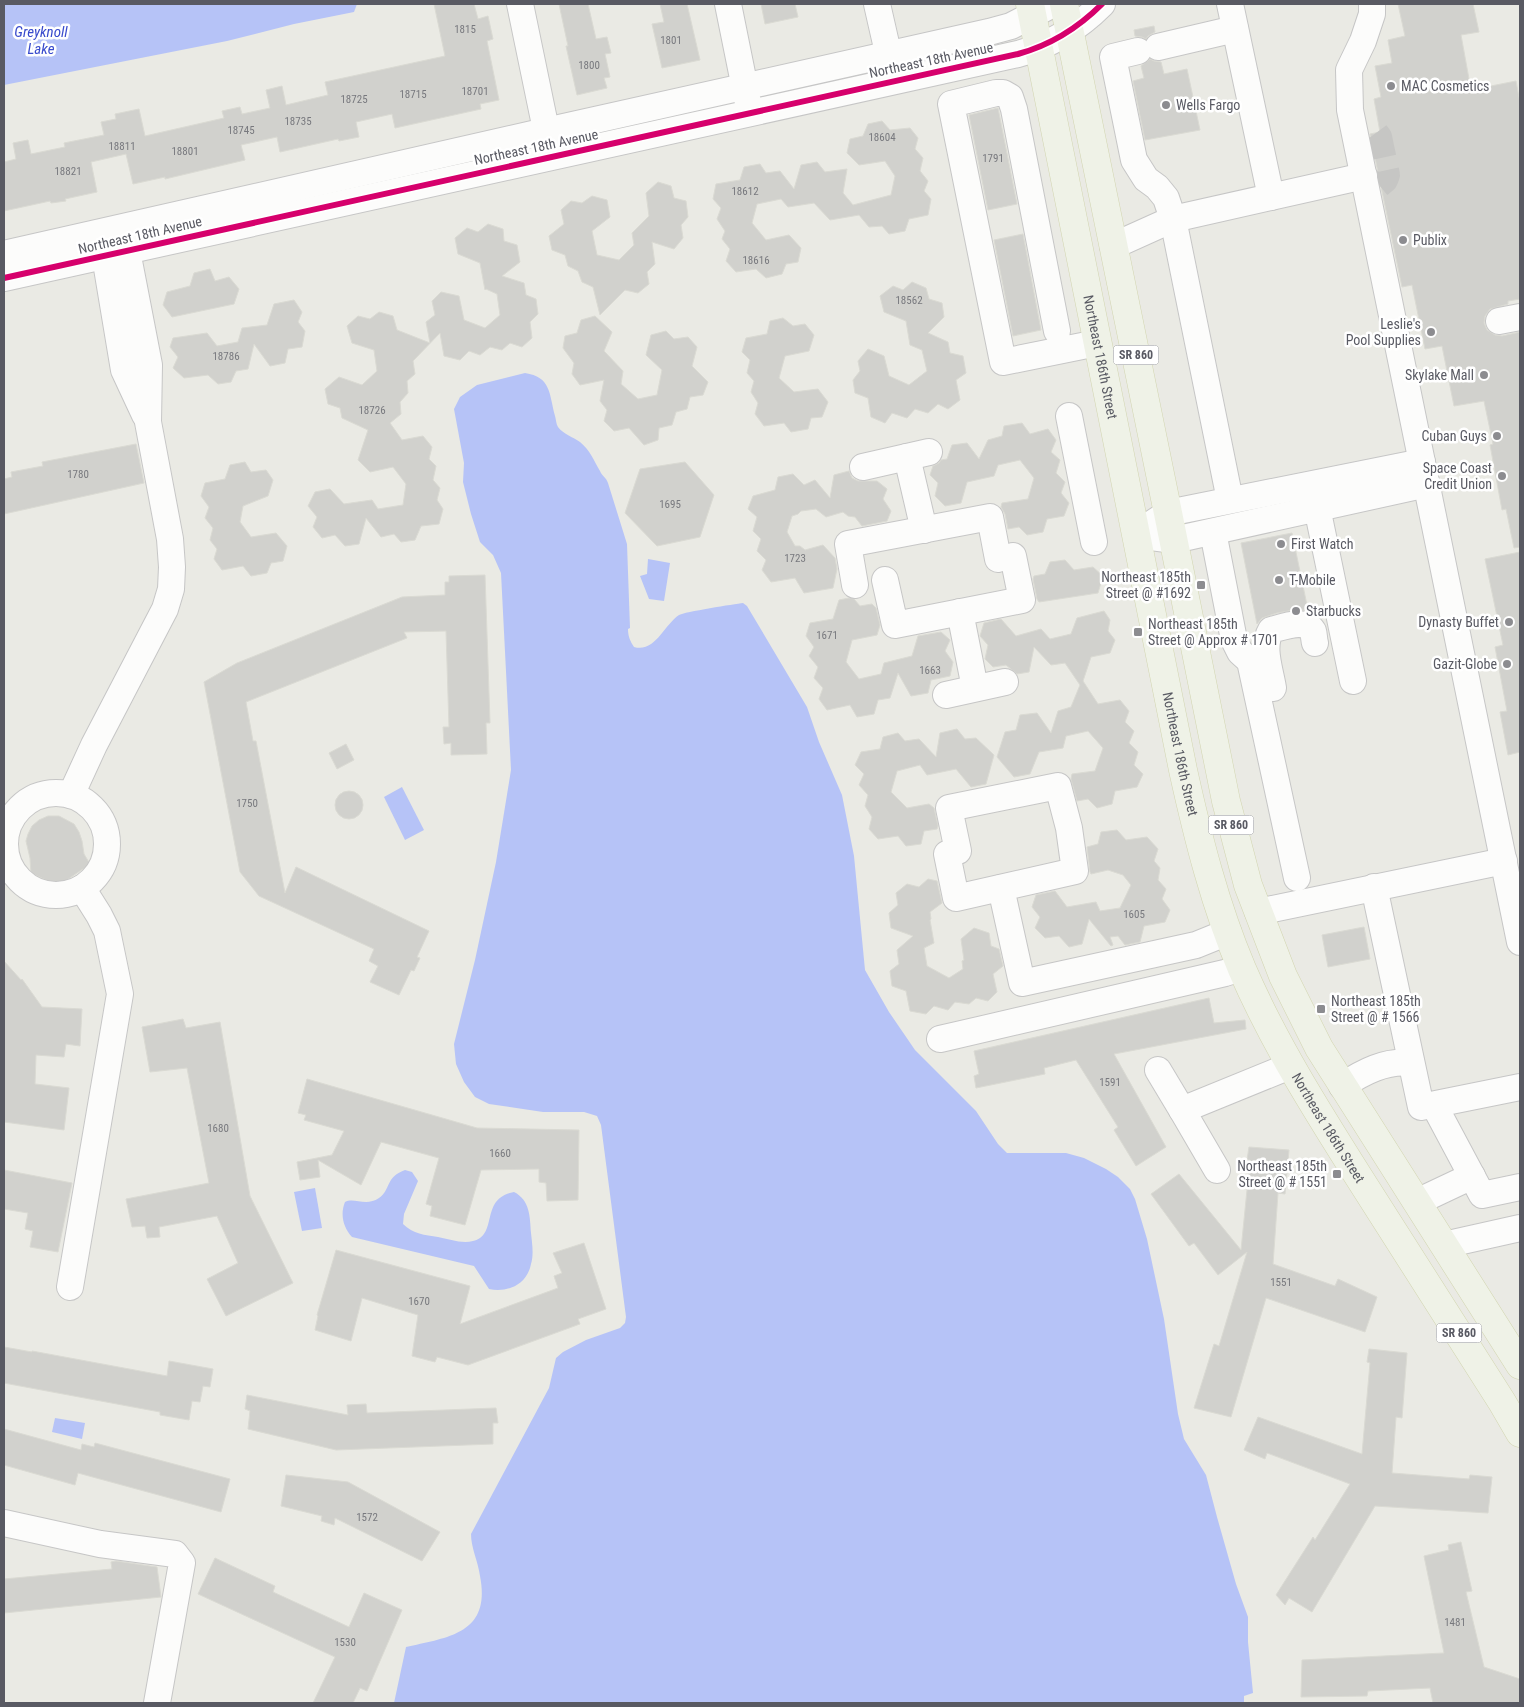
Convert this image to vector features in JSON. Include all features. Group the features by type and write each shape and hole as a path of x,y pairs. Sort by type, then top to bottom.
{"main road":[{"name":"SR 860","path":"1064,4 1226,801 1239,856 1283,976 1306,1023 1342,1086 1520,1364"},
{"name":"Northeast 186th Street","path":"1038,8 1039,47 1185,778 1197,830 1228,932 1241,968 1290,1066 1520,1432"},
{"path":"1211,880 1223,894 1238,906 1258,912"},
{"path":"1228,932 1254,948 1283,976"},
{"path":"1415,1264 1444,1245"}],"street":[{"path":"520,4 552,157"},
{"path":"728,4 750,113"},
{"path":"877,4 894,81"},
{"name":"Northeast 18th Avenue","path":"4,254 109,230 552,157 1018,54 1039,47 1069,32 1082,23 1102,4"},
{"path":"1230,4 1270,197"},
{"path":"1372,4 1372,14 1363,41 1348,70 1350,100 1365,129 1370,183 1425,473 1520,942"},
{"name":"Northeast 18th Avenue","path":"4,278 116,254 298,200 546,131 995,31 1011,26 1038,8"},
{"path":"1230,500 1173,219 1166,198 1157,187 1146,179 1134,160 1113,57 1235,29"},
{"path":"942,70 951,104 1003,362 1097,342"},
{"path":"951,104 996,93 1003,93 1010,97 1056,330"},
{"path":"1113,246 1173,219 1270,197 1370,183"},
{"path":"71,795 94,746 165,609 171,589 170,539 148,422 124,370 116,254 109,230"},
{"path":"1069,416 1094,542"},
{"path":"863,467 918,454 924,530"},
{"path":"1136,534 1174,540 1213,532 1315,496 1425,473"},
{"path":"1136,534 1168,513 1230,500 1315,496"},
{"path":"1315,496 1353,680"},
{"path":"855,585 848,544 990,517 1022,600 895,625 885,580"},
{"path":"1213,532 1234,640 1240,652 1250,661 1266,698"},
{"path":"960,612 976,688"},
{"path":"1297,878 1266,698 1265,646 1271,630 1300,624 1306,625 1312,631 1315,643"},
{"path":"946,695 1006,682"},
{"path":"1058,786 1069,828 1075,871 1001,888 956,898 949,808 1058,786"},
{"path":"47,792 63,792 71,795 79,797 92,807 102,820 107,836 106,854 100,870 82,888 56,896 38,892 23,883 11,870 5,853 4,836 9,821 11,805 47,792"},
{"path":"1258,912 1504,861"},
{"path":"1374,887 1421,1107 1520,1087"},
{"path":"70,1287 120,994 107,931 82,888"},
{"path":"1001,888 1022,983 1196,944 1228,932"},
{"path":"940,1039 1241,968"},
{"path":"1342,1086 1358,1075 1382,1065 1399,1061 1411,1063"},
{"path":"1182,1110 1290,1066"},
{"path":"1158,1070 1217,1170"},
{"path":"1434,1105 1482,1195 1520,1187"},
{"path":"1417,1202 1472,1176"},
{"path":"1444,1245 1520,1228"},
{"path":"4,1523 100,1544 175,1554 182,1563 157,1703"}],"water":[{"name":"Greyknoll Lake","path":"4,4 357,4 354,12 294,24 227,41 4,85"},
{"path":"525,373 540,378 548,387 558,427 586,448 608,483 627,544 630,628 628,632 634,647 641,648 654,642 679,615 743,603 747,606 807,707 819,742 842,795 854,856 865,970 889,1012 915,1050 976,1111 998,1144 1007,1153 1066,1153 1084,1158 1118,1177 1130,1189 1135,1199 1147,1239 1164,1319 1178,1414 1184,1439 1206,1475 1236,1584 1248,1617 1248,1642 1253,1693 1244,1696 1244,1703 394,1703 406,1647 438,1640 464,1629 473,1621 479,1610 482,1595 480,1576 471,1534 549,1388 556,1358 563,1352 586,1340 620,1328 625,1323 626,1317 601,1125 597,1116 584,1112 543,1112 489,1104 475,1097 464,1082 456,1064 454,1044 475,960 496,862 511,770 501,573 493,555 480,542 471,514 463,482 464,463 454,409 460,397 477,385"},
{"path":"648,559 670,563 664,601 649,599 640,576 647,574"},
{"path":"402,787 424,830 405,840 384,797"},
{"path":"405,1170 412,1172 418,1181 404,1214 403,1224 411,1230 424,1235 460,1242 473,1241 481,1237 485,1232 496,1201 514,1192 519,1195 528,1210 533,1252 529,1271 521,1282 503,1290 489,1289 474,1266 352,1237 346,1229 343,1220 345,1202 374,1201 383,1195 394,1176"},
{"path":"315,1188 322,1228 302,1231 294,1192"},
{"path":"55,1418 85,1423 82,1439 52,1432"}],"building":[{"path":"434,4 474,4 478,19 488,16 493,39 487,41 499,100 480,104 481,109 395,128 392,114 356,122 359,137 339,141 338,139 280,152 277,137 241,145 245,160 165,179 165,177 133,184 126,154 91,162 97,192 65,199 66,201 51,203 50,201 4,211 4,162 16,159 13,143 28,140 31,154 65,147 64,143 104,135 101,122 116,119 115,114 139,109 145,136 224,118 222,111 240,107 242,114 270,108 266,90 282,86 286,105 328,95 325,82 445,56"},
{"path":"559,4 588,4 596,39 607,37 611,53 605,54 610,77 604,78 607,88 577,95"},
{"path":"660,4 687,4 700,60 662,68 652,24 664,22"},
{"path":"761,4 795,4 798,17 765,24"},
{"name":"Skylake Mall","path":"1398,4 1473,4 1479,32 1461,35 1471,90 1516,81 1520,103 1520,299 1508,301 1508,304 1490,309 1485,316 1484,323 1487,330 1495,335 1502,336 1520,332 1520,547 1514,548 1506,509 1502,510 1490,445 1493,444 1484,401 1454,406 1442,346 1425,349 1412,285 1402,287 1370,134 1380,132 1374,99 1381,97 1375,66 1392,63 1388,40 1405,36"},
{"path":"1154,26 1155,32 1146,39 1135,36 1134,30"},
{"name":"Wells Fargo","path":"1150,59 1161,62 1164,74 1187,69 1200,130 1145,140 1133,81 1144,78 1141,66"},
{"path":"998,108 1017,204 988,210 969,115"},
{"path":"882,121 890,130 910,128 918,138 915,149 923,158 920,171 928,181 924,191 931,199 928,215 909,219 905,231 889,234 882,226 869,227 859,215 830,220 814,203 788,207 781,199 757,204 752,223 766,240 789,235 801,248 798,262 786,264 782,274 766,278 756,269 736,272 726,261 730,249 722,239 725,231 717,219 721,208 713,199 716,184 740,180 744,167 760,164 766,173 780,171 794,189 801,165 817,162 825,172 847,169 843,193 853,205 891,195 895,176 885,161 859,165 847,153 850,139 863,136 868,124"},
{"path":"658,182 671,186 674,198 686,201 688,217 681,225 683,238 674,249 652,242 655,264 647,272 649,284 638,293 625,290 600,315 593,287 582,282 578,271 568,266 565,255 552,250 549,236 564,224 561,210 571,201 582,203 592,196 607,200 610,217 592,231 597,255 619,260 634,245 632,233 649,216 646,193"},
{"path":"488,224 503,229 504,241 517,245 520,262 502,276 524,283 526,295 536,299 538,314 530,322 532,338 522,347 510,343 502,350 490,347 480,355 469,351 460,360 444,356 440,333 413,361 415,374 407,381 408,393 400,402 401,414 390,423 402,440 423,436 432,447 429,459 436,466 433,480 440,488 437,500 443,509 439,524 421,526 415,540 401,542 394,534 381,537 366,518 359,544 345,546 335,535 322,538 313,527 317,517 308,506 315,492 330,489 344,504 372,500 378,509 403,505 406,484 393,467 370,472 358,460 368,430 342,418 340,408 328,404 325,389 339,377 362,385 377,371 374,350 352,343 347,326 358,316 370,319 379,312 393,316 397,330 430,343 426,322 435,315 432,301 441,292 459,296 464,320 485,328 500,315 497,294 485,290 480,263 458,254 455,238 467,228 478,232"},
{"path":"1023,234 1041,330 1013,336 994,240"},
{"path":"210,269 215,281 229,277 239,289 234,304 172,317 163,305 167,292 190,286 194,273"},
{"path":"912,282 926,288 929,299 942,303 944,317 928,333 948,342 950,353 963,356 966,373 956,380 960,400 948,409 938,404 928,413 915,409 907,418 892,413 885,423 871,417 868,398 855,393 853,380 860,371 858,361 868,349 884,356 889,376 909,385 927,371 922,350 910,345 906,321 884,312 880,296 893,286 903,290"},
{"path":"294,300 302,312 298,322 305,331 302,347 288,349 285,363 270,366 254,344 248,369 236,371 231,382 218,384 208,375 184,378 173,368 178,357 170,347 173,338 207,333 217,346 238,342 242,328 267,325 274,304"},
{"path":"595,316 612,332 604,351 623,371 621,384 638,399 657,395 662,370 646,355 651,335 666,331 674,339 688,337 697,347 692,366 708,382 703,395 690,397 687,409 676,412 672,425 659,428 658,440 644,445 629,428 614,431 604,421 607,410 600,401 604,380 580,385 572,374 574,363 563,348 565,336 577,333 581,320"},
{"path":"783,318 793,326 805,324 814,335 809,351 785,356 779,378 794,392 818,389 828,402 822,417 811,418 808,429 791,432 784,423 764,426 755,414 758,403 751,392 754,381 747,373 750,360 742,352 746,338 767,334 770,321"},
{"path":"1022,423 1030,434 1048,429 1056,440 1051,452 1060,460 1056,473 1065,482 1061,493 1069,503 1064,516 1047,519 1043,532 1027,535 1019,527 1008,529 1005,514 1001,507 1002,503 1028,499 1034,478 1020,460 998,465 994,476 967,482 961,503 945,506 935,496 938,483 930,475 933,466 941,460 947,459 952,445 967,443 979,459 988,440 1002,436 1004,426"},
{"path":"136,444 144,483 4,514 4,479 12,477 11,472 43,466 42,462"},
{"path":"245,462 251,472 266,470 273,480 268,496 243,506 240,522 251,537 276,533 287,546 283,561 271,563 267,573 251,576 243,566 222,570 214,559 217,549 210,540 213,528 205,518 209,507 201,496 205,483 225,479 230,465"},
{"path":"685,462 714,495 700,537 657,546 625,513 640,469"},
{"path":"849,471 852,478 858,481 877,481 887,489 883,499 891,511 887,521 862,526 855,517 848,516 843,512 826,517 816,509 801,511 792,516 787,532 795,546 800,546 805,550 823,545 835,558 837,569 833,588 804,593 795,578 771,582 762,570 766,560 757,551 761,539 753,531 757,517 748,509 753,496 775,490 778,477 793,474 804,485 815,480 830,498 834,475"},
{"path":"1292,533 1308,610 1277,613 1262,618 1257,624 1241,543"},
{"path":"1520,552 1520,752 1508,755 1500,712 1507,711 1495,647 1503,645 1485,559"},
{"path":"1065,560 1074,570 1093,567 1103,576 1098,593 1039,602 1033,579 1034,576 1045,574 1050,562"},
{"path":"485,575 490,723 486,723 487,754 451,755 451,743 444,744 443,727 449,727 446,631 404,632 407,638 246,702 253,741 256,741 285,893 296,867 429,931 417,957 420,958 414,971 411,970 399,995 370,982 378,966 369,961 374,949 259,896 240,872 204,682 237,663 402,597 445,595 445,582 449,582 449,576"},
{"path":"854,599 860,606 872,604 876,608 880,625 877,635 852,640 846,662 859,679 881,674 884,663 912,656 918,636 941,632 950,640 945,651 953,662 950,676 931,680 928,693 911,696 898,673 890,698 878,700 874,714 857,717 850,705 827,710 819,699 823,688 814,678 818,667 809,656 814,647 806,636 810,623 833,619 839,600"},
{"path":"1104,611 1110,620 1108,631 1115,640 1110,653 1091,657 1083,681 1098,704 1120,700 1129,711 1125,722 1134,731 1129,743 1138,752 1134,765 1143,774 1137,787 1115,791 1112,804 1097,808 1088,799 1077,801 1071,779 1072,774 1095,771 1103,748 1088,731 1066,736 1063,748 1039,752 1030,774 1014,777 997,757 1005,732 1016,730 1020,715 1037,713 1051,733 1058,711 1071,707 1080,685 1065,663 1051,665 1034,647 1029,672 1017,674 1006,665 993,667 985,659 988,645 980,636 984,623 1001,619 1016,636 1041,629 1050,639 1071,634 1077,618"},
{"path":"957,729 965,739 976,738 994,755 986,784 971,787 956,769 927,775 920,765 897,771 891,792 907,808 929,804 934,808 938,826 937,829 924,831 921,844 906,846 898,836 878,839 869,829 872,817 865,806 868,795 859,785 864,774 855,765 861,752 880,749 883,737 898,733 905,741 919,739 936,757 940,733"},
{"path":"346,744 354,760 337,769 329,753"},
{"path":"349,791 359,795 363,805 359,815 349,819 339,815 335,805 339,795"},
{"path":"48,816 59,816 74,824 82,841 84,854 90,864 64,882 48,881 31,873 26,841 28,834 32,826"},
{"path":"1117,830 1126,840 1147,837 1158,849 1154,861 1160,868 1158,880 1166,889 1162,899 1170,910 1165,922 1144,926 1140,942 1125,945 1118,936 1110,937 1113,945 1111,946 1089,919 1082,944 1069,947 1059,936 1045,938 1035,928 1040,917 1032,907 1036,895 1055,891 1067,907 1096,902 1100,911 1120,908 1131,885 1123,875 1108,870 1091,874 1087,847 1098,844 1101,832"},
{"path":"928,879 937,881 942,903 930,912 934,943 924,948 927,966 949,978 963,969 962,961 964,960 961,939 974,928 989,933 991,946 999,949 1003,966 993,974 997,992 988,1001 976,998 969,1004 955,1002 948,1010 934,1006 926,1014 910,1011 906,991 892,986 890,971 899,964 897,950 913,936 891,928 889,913 898,905 896,893 907,884 919,887"},
{"path":"1364,927 1370,959 1328,967 1322,935"},
{"path":"4,961 22,979 42,1007 82,1009 80,1046 66,1044 64,1057 36,1055 35,1084 69,1088 64,1130 4,1122"},
{"path":"1209,998 1214,1023 1245,1020 1246,1029 1114,1054 1166,1147 1136,1166 1114,1130 1118,1127 1076,1060 1044,1068 1045,1074 976,1088 974,1076 979,1074 974,1051"},
{"path":"183,1019 186,1028 220,1022 250,1196 293,1283 226,1316 207,1279 238,1263 217,1216 159,1227 160,1237 147,1238 145,1226 132,1227 126,1199 209,1183 187,1068 150,1072 142,1027"},
{"path":"307,1079 477,1128 579,1130 578,1200 547,1201 546,1183 539,1182 539,1169 481,1170 465,1225 430,1216 432,1206 426,1204 439,1158 381,1142 361,1185 318,1160 320,1177 300,1180 297,1162 332,1155 344,1131 304,1120 306,1115 298,1113"},
{"path":"1249,1147 1289,1150 1285,1194 1278,1193 1273,1264 1335,1286 1338,1279 1377,1297 1365,1332 1266,1298 1231,1417 1194,1408 1214,1344 1219,1346 1247,1252 1218,1275 1194,1243 1189,1246 1151,1194 1179,1174 1241,1250 1250,1160 1247,1160"},
{"path":"4,1170 72,1183 58,1252 30,1247 33,1231 25,1229 28,1213 4,1209"},
{"path":"584,1243 606,1309 578,1319 580,1324 468,1365 437,1357 435,1362 412,1356 418,1315 362,1298 351,1341 315,1330 317,1315 336,1250 470,1286 460,1324 558,1288 554,1276 562,1273 553,1253"},
{"path":"4,1347 167,1376 169,1361 213,1369 210,1387 203,1386 200,1402 192,1401 189,1420 160,1415 160,1412 4,1383"},
{"path":"1369,1349 1407,1353 1402,1418 1396,1417 1392,1473 1469,1479 1470,1475 1492,1477 1488,1513 1375,1506 1312,1612 1289,1598 1285,1605 1276,1595 1313,1537 1315,1540 1350,1484 1267,1453 1265,1459 1244,1450 1258,1417 1362,1454 1370,1363 1367,1362"},
{"path":"247,1395 348,1415 347,1405 366,1404 367,1413 496,1408 498,1423 493,1423 493,1444 336,1450 248,1429 250,1411 245,1409"},
{"path":"4,1429 81,1450 82,1444 94,1447 95,1443 230,1479 221,1512 78,1473 75,1485 4,1465"},
{"path":"286,1475 348,1482 440,1532 422,1561 335,1518 334,1525 321,1521 322,1516 281,1506"},
{"path":"1461,1542 1472,1591 1466,1592 1484,1667 1520,1679 1520,1703 1433,1703 1430,1688 1368,1691 1367,1696 1301,1697 1302,1660 1444,1653 1424,1556 1449,1550 1448,1545"},
{"path":"215,1558 275,1586 273,1592 349,1627 364,1593 402,1610 367,1691 360,1688 353,1703 313,1703 335,1657 198,1594"},
{"path":"116,1561 157,1567 161,1597 4,1613 4,1579 112,1569 111,1562"}],"tunnel":[{"path":"1376,133 1379,137 1387,175 1385,180 1379,185"}],"cycle path":[{"path":"4,278 1018,54 1053,41 1074,28 1102,4"}],"place":[{"name":"MAC Cosmetics","path":"1391,86"},
{"name":"Wells Fargo","path":"1166,105"},
{"name":"Publix","path":"1403,240"},
{"name":"Leslie's Pool Supplies","path":"1431,332"},
{"name":"Skylake Mall","path":"1484,375"},
{"name":"Cuban Guys","path":"1497,436"},
{"name":"Space Coast Credit Union","path":"1502,476"},
{"name":"First Watch","path":"1281,544"},
{"name":"T-Mobile","path":"1279,580"},
{"name":"Northeast 185th Street @ #1692","path":"1201,585"},
{"name":"Starbucks","path":"1296,611"},
{"name":"Dynasty Buffet","path":"1509,622"},
{"name":"Northeast 185th Street @ Approx # 1701","path":"1138,632"},
{"name":"Gazit-Globe","path":"1507,664"},
{"name":"Northeast 185th Street @ # 1566","path":"1321,1009"},
{"name":"Northeast 185th Street @ # 1551","path":"1337,1174"}]}
